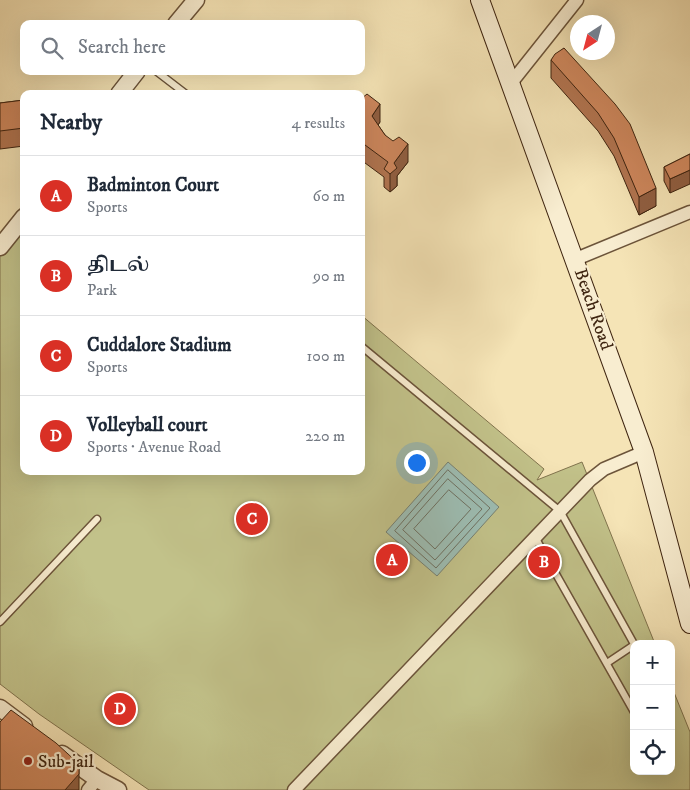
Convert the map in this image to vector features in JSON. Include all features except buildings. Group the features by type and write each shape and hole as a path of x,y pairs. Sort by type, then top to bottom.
{"main road":[{"name":"Beach Road","path":"480,0 576,259 644,452 690,624"}],"street":[{"path":"179,20 196,0"},
{"path":"511,84 577,0"},
{"path":"122,90 134,75"},
{"path":"576,259 690,212"},
{"path":"0,247 20,222"},
{"path":"294,790 560,511 604,469 644,452"},
{"path":"0,708 37,735"},
{"path":"52,746 93,785 118,790"}],"lane":[{"path":"161,75 181,90"},
{"path":"365,349 560,511 632,640"},
{"path":"0,622 97,520"},
{"path":"535,537 630,705"},
{"path":"607,664 630,647"}],"green space":[{"path":"20,227 20,475 365,475 365,318 544,469 537,480 582,462 653,640 630,640 630,775 675,775 675,695 690,732 690,790 149,790 39,714 0,684 0,250"}],"water":[{"path":"448,462 499,507 437,576 386,532"}],"place":[{"name":"Cuddalore Stadium","path":"252,519"},
{"name":"Badminton Court","path":"392,560"},
{"name":"திடல்","path":"544,562"},
{"name":"Volleyball court","path":"120,709"},
{"name":"Sub-jail","path":"28,761"}]}
